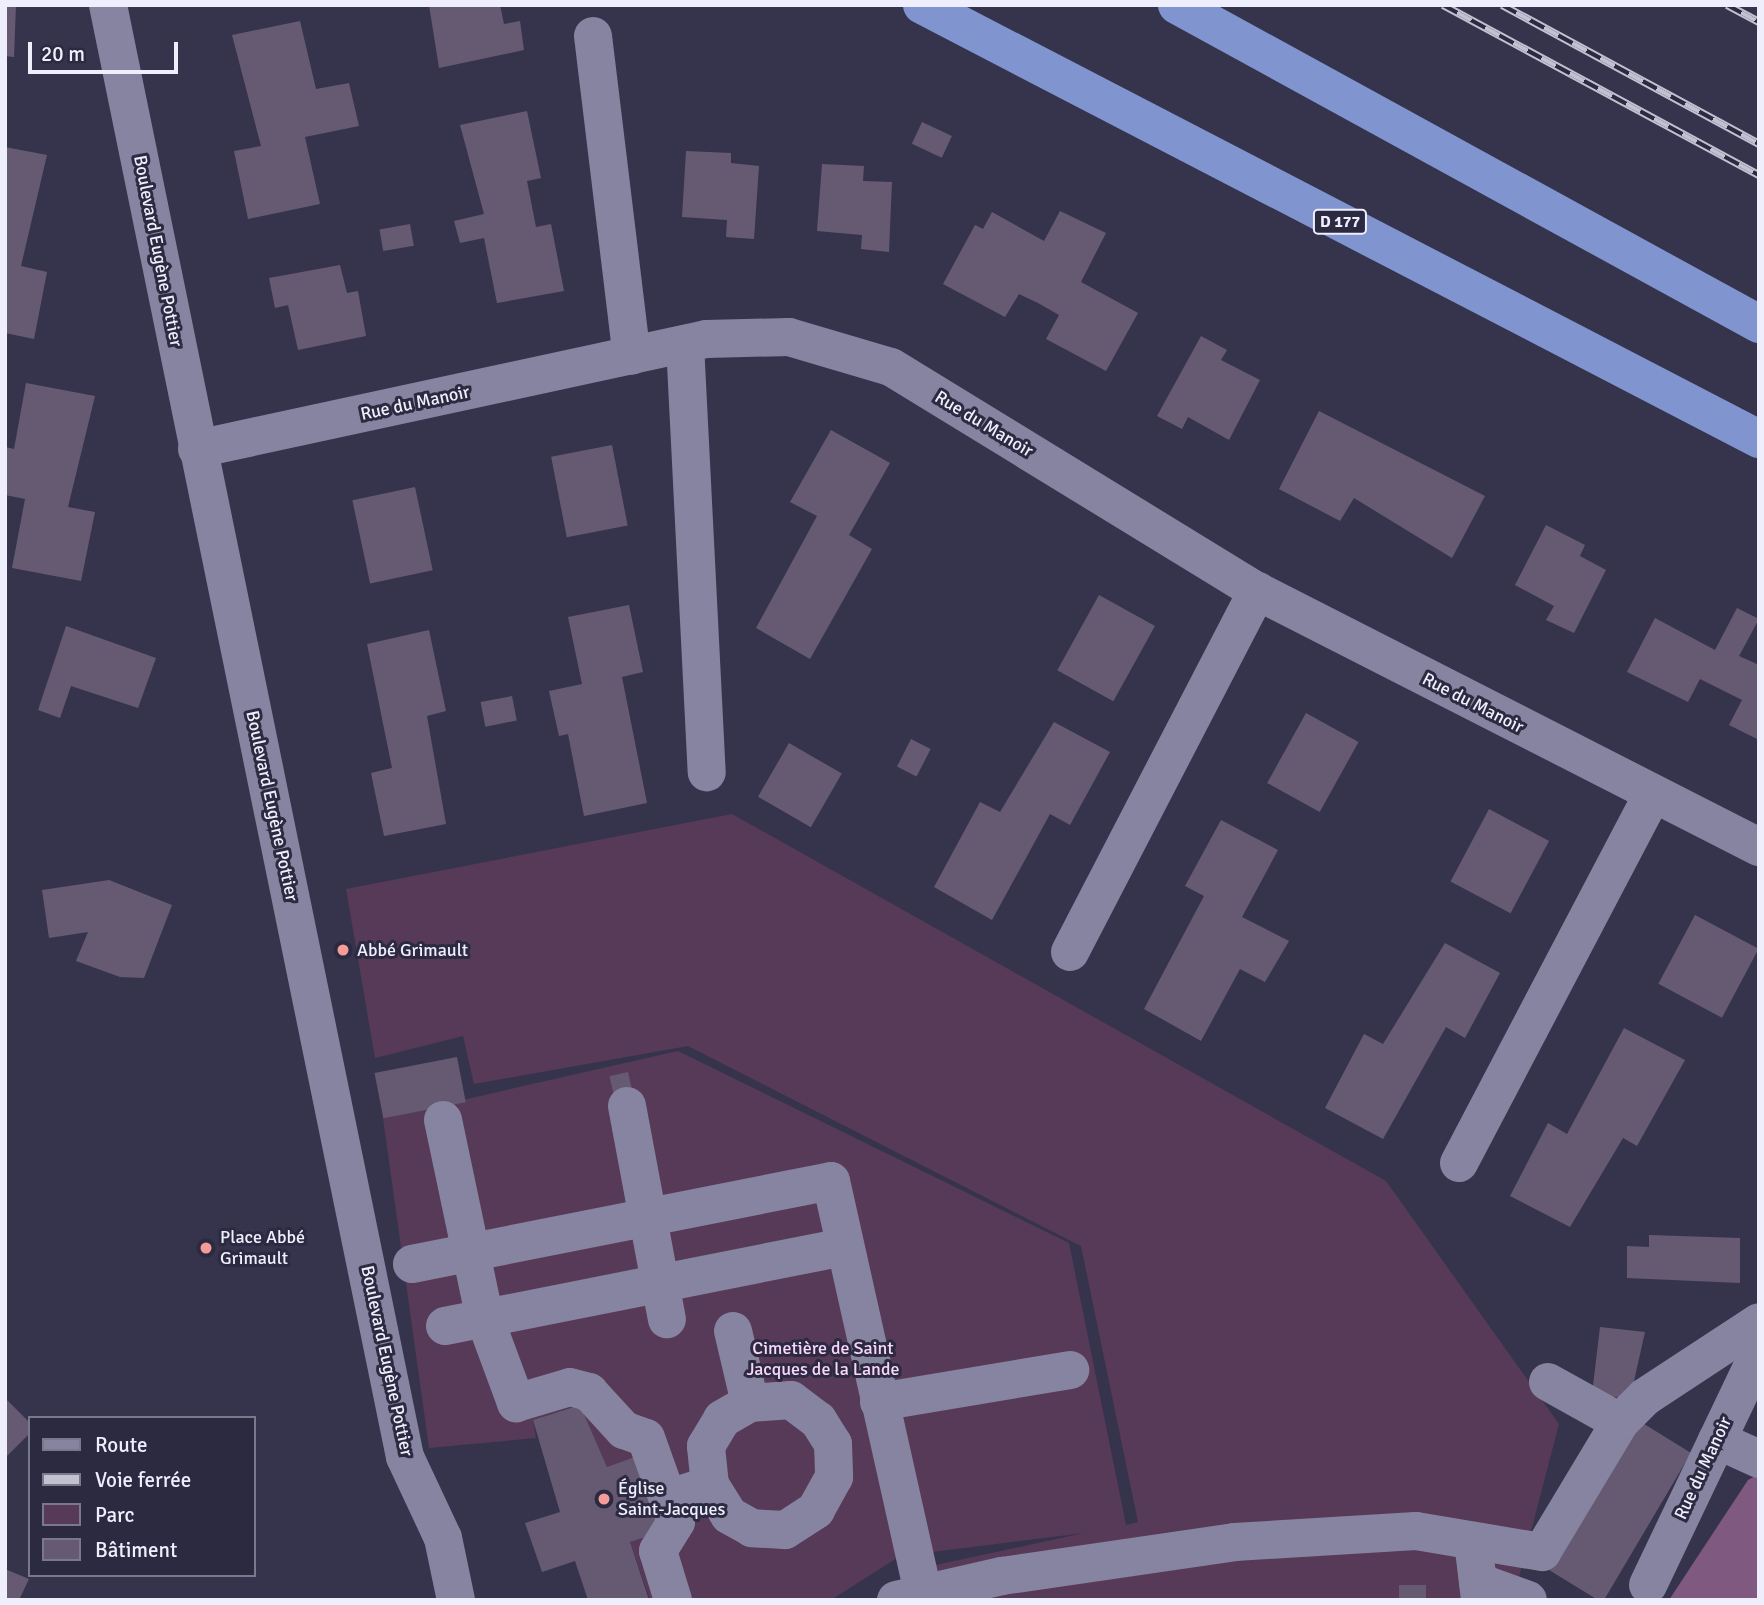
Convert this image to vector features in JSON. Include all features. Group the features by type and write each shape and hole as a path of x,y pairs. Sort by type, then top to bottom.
{"highway":[{"name":"D 177","path":"922,5 1759,439"},
{"path":"1156,5 1417,133"},
{"path":"1177,5 1417,133 1759,324"}],"street":[{"name":"Boulevard Eugène Pottier","path":"108,5 405,1457 443,1538 456,1600"},
{"path":"593,36 632,356"},
{"name":"Rue du Manoir","path":"197,449 685,344 789,337 891,367 1258,591 1759,847"},
{"path":"685,344 707,772"},
{"path":"1070,952 1258,591"},
{"path":"1459,1163 1652,794"},
{"path":"628,1106 651,1218 664,1301"},
{"path":"443,1119 485,1319 516,1403 570,1387 589,1392 624,1430 646,1438 676,1522 658,1551 673,1600"},
{"path":"412,1264 831,1181 843,1247 879,1402 909,1596 1236,1542 1416,1531 1542,1552 1620,1422 1645,1397 1759,1322"},
{"path":"445,1326 485,1319 664,1301 843,1247"},
{"path":"733,1331 750,1403"},
{"name":"Rue du Manoir","path":"1648,1585 1759,1352"},
{"path":"879,1402 1070,1370"},
{"path":"1548,1382 1620,1422"},
{"path":"791,1400 818,1420 833,1444 834,1477 816,1510 785,1530 752,1528 729,1515 710,1485 706,1446 722,1419 750,1403 791,1400"},
{"path":"1717,1440 1759,1459"},
{"path":"669,1498 710,1485"},
{"path":"1473,1541 1479,1591 1528,1600"}],"green space":[{"name":"Cimetière de Saint Jacques de la Lande","path":"732,814 1386,1181 1559,1424 1513,1600 877,1600 913,1570 1084,1533 900,1556 831,1600 650,1600 630,1542 663,1531 635,1458 607,1467 580,1405 533,1420 536,1438 429,1448 383,1118 678,1051 1069,1243 1126,1525 1138,1522 1081,1246 688,1046 474,1084 463,1036 375,1058 346,889"}],"shaded area":[{"path":"1759,1474 1759,1600 1669,1600 1748,1480"}],"building":[{"path":"5,5 16,5 14,57 5,56"},
{"path":"429,5 500,5 504,24 520,21 524,50 439,68"},
{"path":"300,21 316,89 349,83 359,126 305,137 320,204 248,219 234,151 261,146 232,35"},
{"path":"527,111 541,178 527,181 536,227 551,224 564,291 497,303 484,238 460,243 454,221 484,214 460,125"},
{"path":"922,122 952,136 942,158 912,144"},
{"path":"5,147 47,155 21,266 47,272 34,339 5,333"},
{"path":"686,151 731,153 731,163 759,166 754,239 726,237 727,220 682,217"},
{"path":"822,164 864,166 863,181 892,182 889,252 861,249 862,235 817,231"},
{"path":"1060,211 1106,233 1081,282 1138,313 1106,371 1046,339 1059,315 1038,303 1019,294 1005,317 943,284 975,225 983,229 992,212 1044,241"},
{"path":"410,224 414,246 383,251 379,229"},
{"path":"340,265 347,293 358,291 366,336 298,350 288,305 275,308 269,278"},
{"path":"1201,336 1227,350 1221,360 1260,380 1229,440 1188,417 1182,429 1157,416"},
{"path":"26,383 95,396 68,507 95,512 81,581 12,568 25,499 5,495 5,447 14,449"},
{"path":"1319,411 1485,496 1452,558 1354,498 1340,521 1279,489"},
{"path":"831,430 890,463 849,535 872,549 810,659 756,628 817,516 790,502"},
{"path":"612,445 628,525 567,537 551,457"},
{"path":"415,487 433,570 370,583 352,500"},
{"path":"1546,525 1585,545 1580,556 1606,570 1574,633 1546,620 1554,606 1515,585"},
{"path":"1099,595 1155,626 1113,701 1057,670"},
{"path":"629,605 643,672 622,677 647,803 584,816 568,734 559,736 549,691 582,684 568,617"},
{"path":"1737,608 1759,619 1739,656 1759,665 1759,740 1729,725 1742,700 1700,679 1688,702 1627,672 1655,618 1715,650"},
{"path":"66,626 156,658 138,708 71,686 60,718 38,710"},
{"path":"429,630 446,711 427,716 446,824 384,836 371,773 392,768 367,644"},
{"path":"512,696 517,721 485,727 481,702"},
{"path":"1306,713 1358,742 1320,812 1267,783"},
{"path":"1054,722 1110,752 1070,825 1050,814 992,920 934,887 980,802 1000,812"},
{"path":"911,739 931,749 917,777 897,767"},
{"path":"789,743 842,774 811,827 758,797"},
{"path":"1489,809 1549,841 1511,913 1451,881"},
{"path":"1221,820 1278,850 1242,917 1289,941 1265,982 1240,969 1201,1041 1144,1009 1204,896 1185,886"},
{"path":"109,880 172,905 144,978 120,977 76,961 88,932 49,938 42,890"},
{"path":"1695,915 1759,949 1722,1018 1658,984"},
{"path":"1445,943 1500,973 1465,1038 1446,1027 1383,1139 1325,1108 1364,1034 1383,1044"},
{"path":"1624,1028 1685,1060 1637,1146 1623,1138 1570,1227 1510,1196 1548,1123 1567,1134"},
{"path":"457,1057 466,1102 383,1118 375,1073"},
{"path":"628,1072 633,1094 615,1099 609,1076"},
{"path":"1649,1235 1740,1238 1740,1283 1627,1278 1627,1246 1649,1247"},
{"path":"1600,1327 1645,1332 1630,1399 1592,1394"},
{"path":"5,1398 28,1421 28,1435 5,1458"},
{"name":"Église Saint-Jacques","path":"580,1405 607,1467 635,1457 664,1531 630,1542 649,1600 588,1600 575,1561 542,1572 525,1523 560,1512 533,1420"},
{"path":"1641,1422 1691,1453 1604,1600 1598,1600 1549,1570"},
{"path":"5,1569 29,1579 19,1600 5,1600"},
{"path":"1399,1585 1426,1585 1426,1600 1399,1600"}],"railway":[{"path":"1443,5 1759,175"},
{"path":"1502,5 1759,144"},
{"path":"1727,5 1759,22"}],"place":[{"name":"Abbé Grimault","path":"343,950"},
{"name":"Place Abbé Grimault","path":"206,1248"},
{"name":"Église Saint-Jacques","path":"604,1499"}]}
